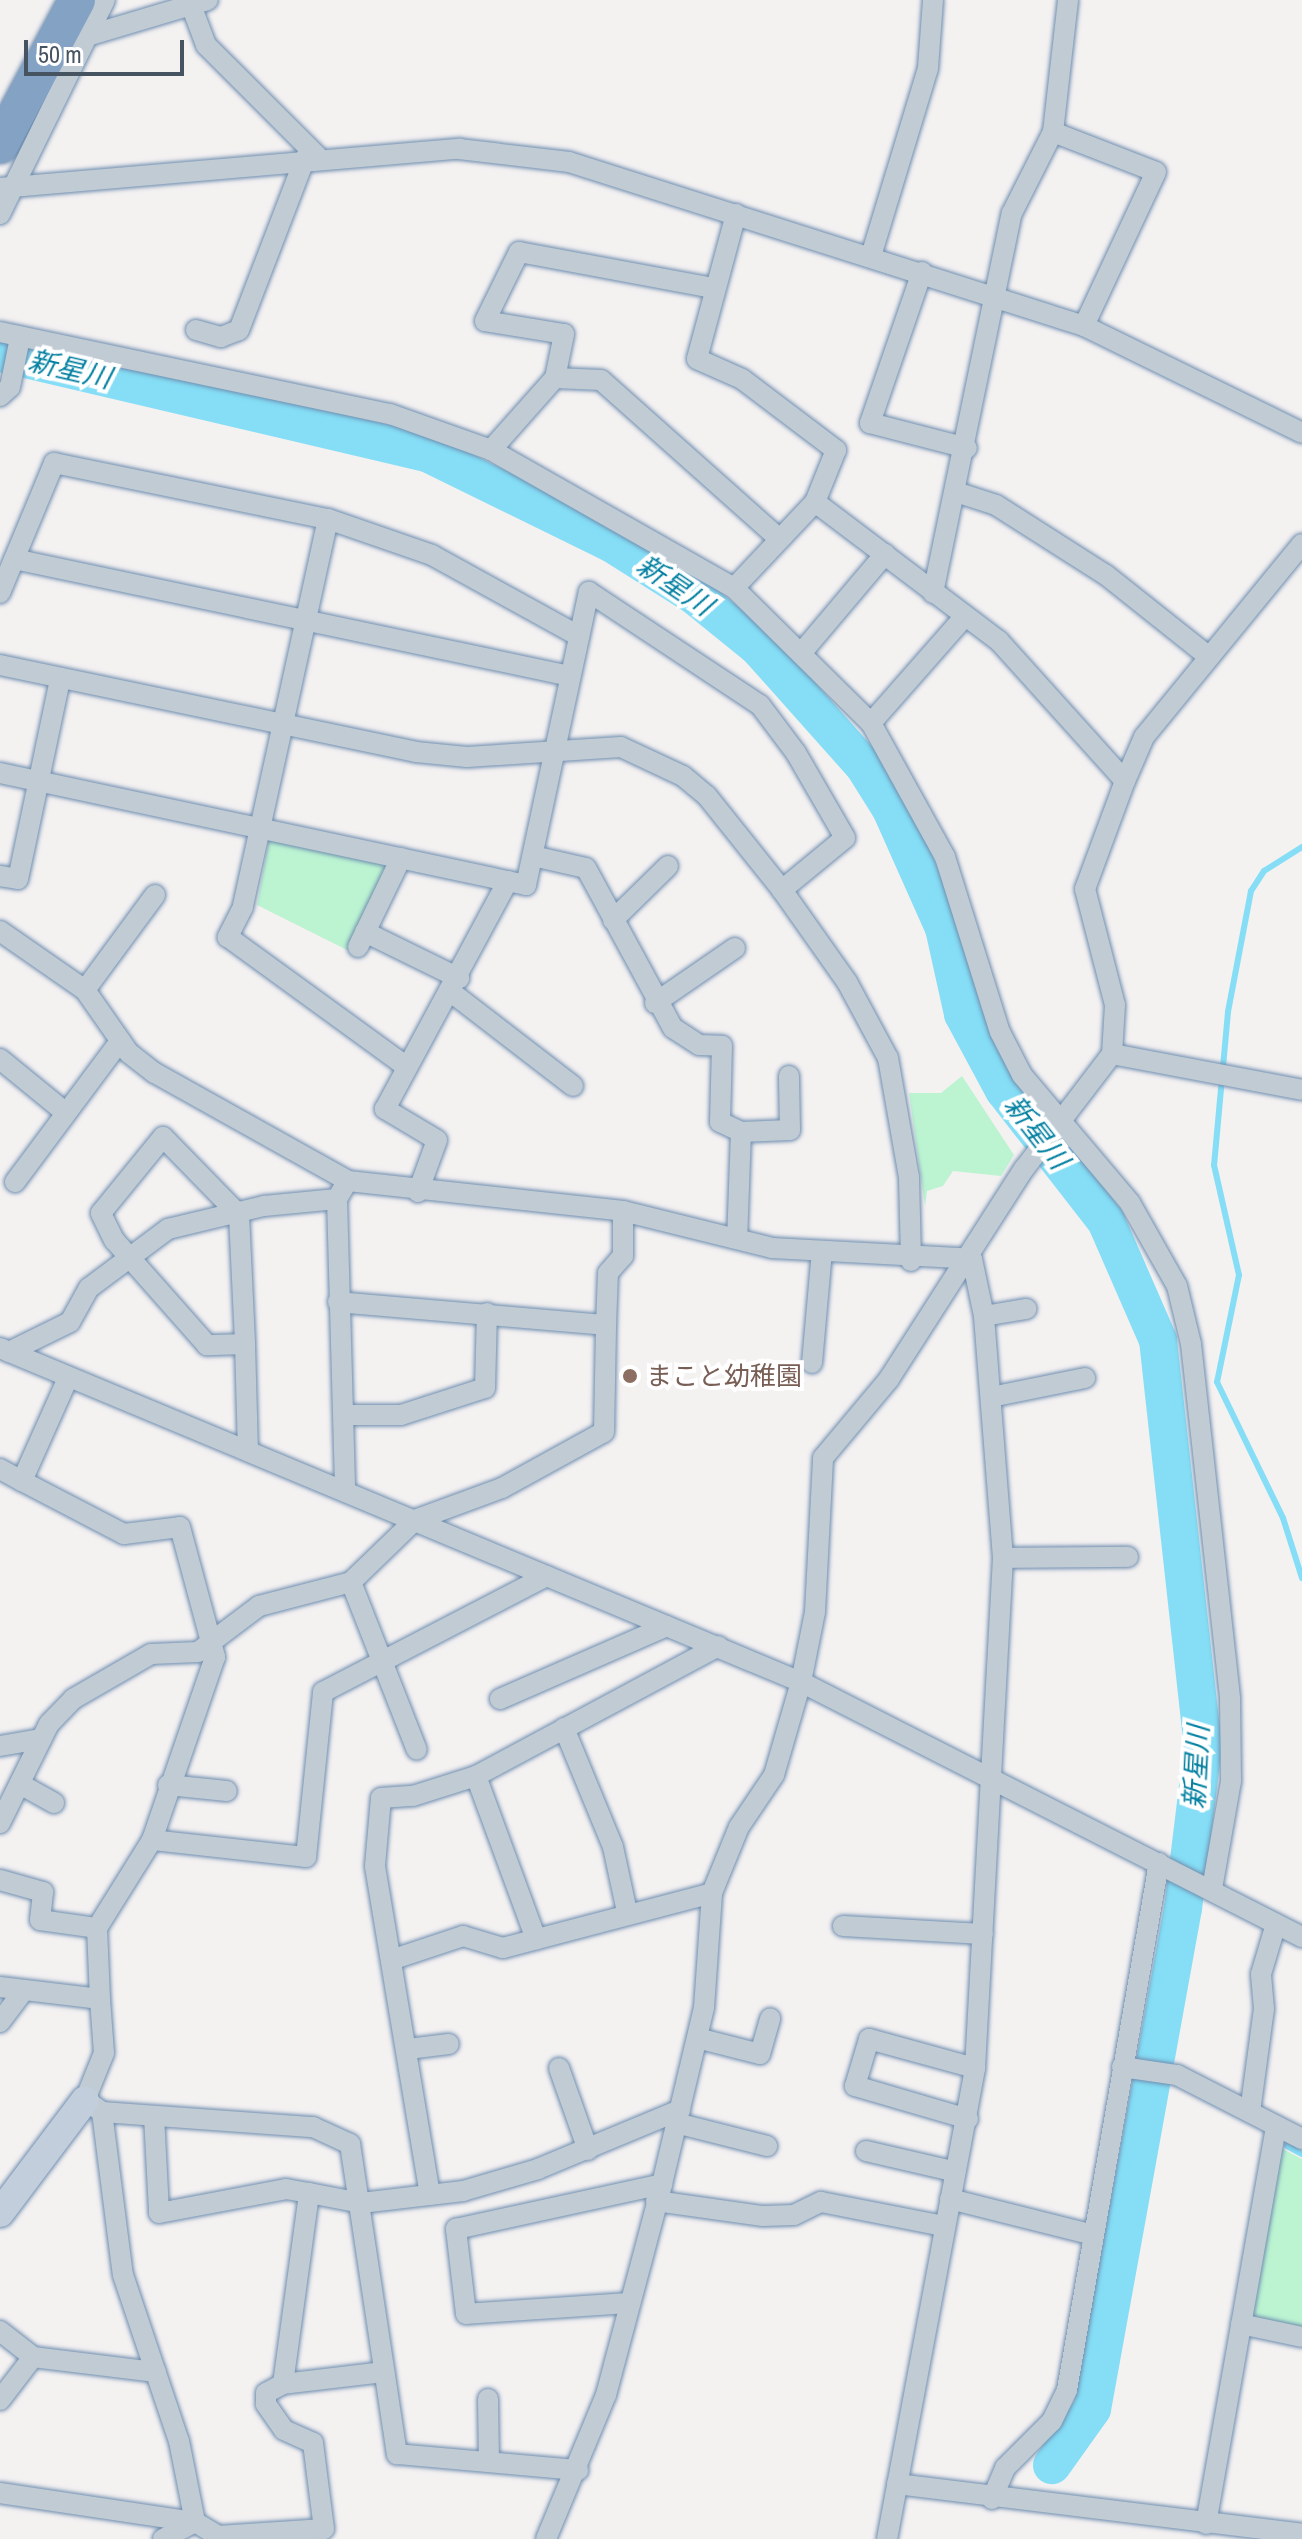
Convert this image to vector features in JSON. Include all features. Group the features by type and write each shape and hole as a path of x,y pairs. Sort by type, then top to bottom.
{"highway":[{"path":"0,145 77,0"}],"street":[{"path":"0,214 7,188 105,0"},
{"path":"871,256 928,68 933,0"},
{"path":"933,593 959,493 993,298 1012,213 1053,132 1068,0"},
{"path":"87,36 200,2 206,45 312,158"},
{"path":"1053,132 1156,172 1084,326"},
{"path":"7,188 312,158 510,153 569,162 1084,326 1302,433"},
{"path":"196,330 221,337 239,330 312,158"},
{"path":"734,588 777,537 815,502 836,450 742,379 697,359 736,214"},
{"path":"491,450 555,378 564,334 485,321 519,252 714,288"},
{"path":"922,272 870,423 967,448"},
{"path":"5,392 13,336 390,414 491,450 734,588 803,651 871,723 945,857 1000,1032 1022,1075 1159,1245 1191,1344 1230,1699 1231,1781 1212,1889"},
{"path":"555,378 601,380 777,537"},
{"path":"0,593 54,463 328,519 432,555 579,636"},
{"path":"959,493 996,505 1106,575 1208,656"},
{"path":"815,502 999,641 1125,781"},
{"path":"328,519 261,829 228,937 407,1067"},
{"path":"546,2539 578,2470 630,2303 659,2192 697,2038 712,1893 739,1827 774,1775 801,1682 815,1612 823,1458 972,1259 1024,1169 1112,1054 1115,1005 1085,889 1125,781 1144,737 1302,544"},
{"path":"803,651 885,554"},
{"path":"14,559 570,676"},
{"path":"0,773 526,885 589,592 760,705 845,838 782,890"},
{"path":"871,723 965,616"},
{"path":"0,665 283,725 467,757 621,747 671,769 707,796 782,890 847,982 888,1058 909,1177 911,1261"},
{"path":"0,876 18,879 60,679"},
{"path":"533,856 586,868 655,1003 673,1028 699,1045 722,1046 720,1122 741,1132 790,1130 789,1076"},
{"path":"401,858 362,939 455,985 573,1086"},
{"path":"613,920 668,866"},
{"path":"418,1192 437,1140 385,1109 455,985 508,881"},
{"path":"85,990 155,895"},
{"path":"0,931 85,990 120,1041 155,1073 342,1190"},
{"path":"655,1003 735,948"},
{"path":"15,1182 120,1041"},
{"path":"1112,1054 1243,1085 1302,1090"},
{"path":"0,1059 66,1113"},
{"path":"737,1239 741,1132"},
{"path":"245,1344 207,1345 132,1257 101,1213 163,1137 239,1215 245,1344 248,1450"},
{"path":"4,1350 70,1322 89,1288 168,1229 342,1190 418,1192 623,1211 737,1239 822,1252 911,1261 972,1259"},
{"path":"342,1190 338,1302 345,1489"},
{"path":"0,1823 41,1739 73,1699 151,1654 198,1652 259,1606 351,1582 415,1520 502,1488 604,1432 608,1273 623,1256 623,1211"},
{"path":"812,1363 822,1252"},
{"path":"887,2539 943,2226 968,2119 975,2068 1003,1558 984,1316 972,1259"},
{"path":"338,1302 606,1325"},
{"path":"984,1316 1026,1309"},
{"path":"344,1415 401,1415 485,1388 487,1313"},
{"path":"4,1350 345,1489 801,1682 992,1776 1302,1937"},
{"path":"22,1481 68,1378"},
{"path":"991,1397 1085,1378"},
{"path":"0,1469 124,1534 180,1527 212,1641 208,1688 168,1785 152,1840 97,1928 104,2053 94,2106 123,2275 156,2372 195,2522"},
{"path":"1003,1558 1128,1557"},
{"path":"152,1840 306,1857 323,1692 547,1576"},
{"path":"351,1582 385,1661 417,1750"},
{"path":"500,1699 667,1626"},
{"path":"430,2195 394,1959 375,1866 381,1798 413,1796 476,1776 718,1646"},
{"path":"564,1728 613,1847 627,1912"},
{"path":"0,1746 41,1739"},
{"path":"476,1776 536,1939"},
{"path":"20,1784 54,1803"},
{"path":"168,1785 227,1791"},
{"path":"992,2499 1005,2468 1052,2421 1067,2390 1160,1863"},
{"path":"0,1880 43,1892 40,1920 97,1928"},
{"path":"394,1959 463,1936 503,1948 627,1912 712,1893"},
{"path":"1250,2112 1264,2009 1261,1974 1276,1924"},
{"path":"843,1926 983,1934"},
{"path":"0,1987 100,1999"},
{"path":"0,2022 24,1990"},
{"path":"697,2038 760,2054 770,2018"},
{"path":"968,2119 855,2086 869,2039 975,2068"},
{"path":"408,2049 449,2044"},
{"path":"559,2068 588,2150"},
{"path":"1123,2068 1175,2074 1302,2139"},
{"path":"94,2106 154,2116 313,2127 350,2144 397,2454 578,2470"},
{"path":"0,2213 94,2106"},
{"path":"154,2116 159,2213 286,2189 361,2203 430,2195 588,2150 678,2116 767,2146"},
{"path":"1206,2524 1276,2126"},
{"path":"866,2151 956,2172"},
{"path":"630,2303 466,2314 456,2229 659,2192 763,2216 794,2215 821,2202 943,2226"},
{"path":"283,2384 309,2193"},
{"path":"950,2199 1093,2235"},
{"path":"1241,2324 1302,2337"},
{"path":"0,2331 33,2357 156,2372"},
{"path":"0,2400 33,2357"},
{"path":"0,2493 195,2522 218,2536 324,2529 313,2443 284,2430 266,2404 266,2393 283,2384 384,2372"},
{"path":"488,2399 489,2461"},
{"path":"897,2484 992,2499 1302,2534"},
{"path":"163,2539 195,2522"}],"green space":[{"path":"269,840 391,866 349,951 257,905"},
{"path":"962,1076 1014,1155 1001,1176 953,1171 943,1186 927,1191 925,1206 909,1093 941,1093"},
{"path":"1279,2147 1302,2159 1302,2330 1247,2319"}],"waterway":[{"name":"新星川","path":"0,353 427,453 611,543 695,596 758,647 864,766 891,809 944,928 963,1014 1004,1090 1106,1221 1158,1340 1203,1746 1183,1908 1092,2409 1052,2465"},
{"path":"1302,847 1264,871 1251,891 1228,1012 1214,1165 1239,1275 1217,1382 1283,1518 1302,1578"},
{"path":"1287,2146 1302,2154"}],"place":[{"name":"まこと幼稚園","path":"630,1376"}]}
